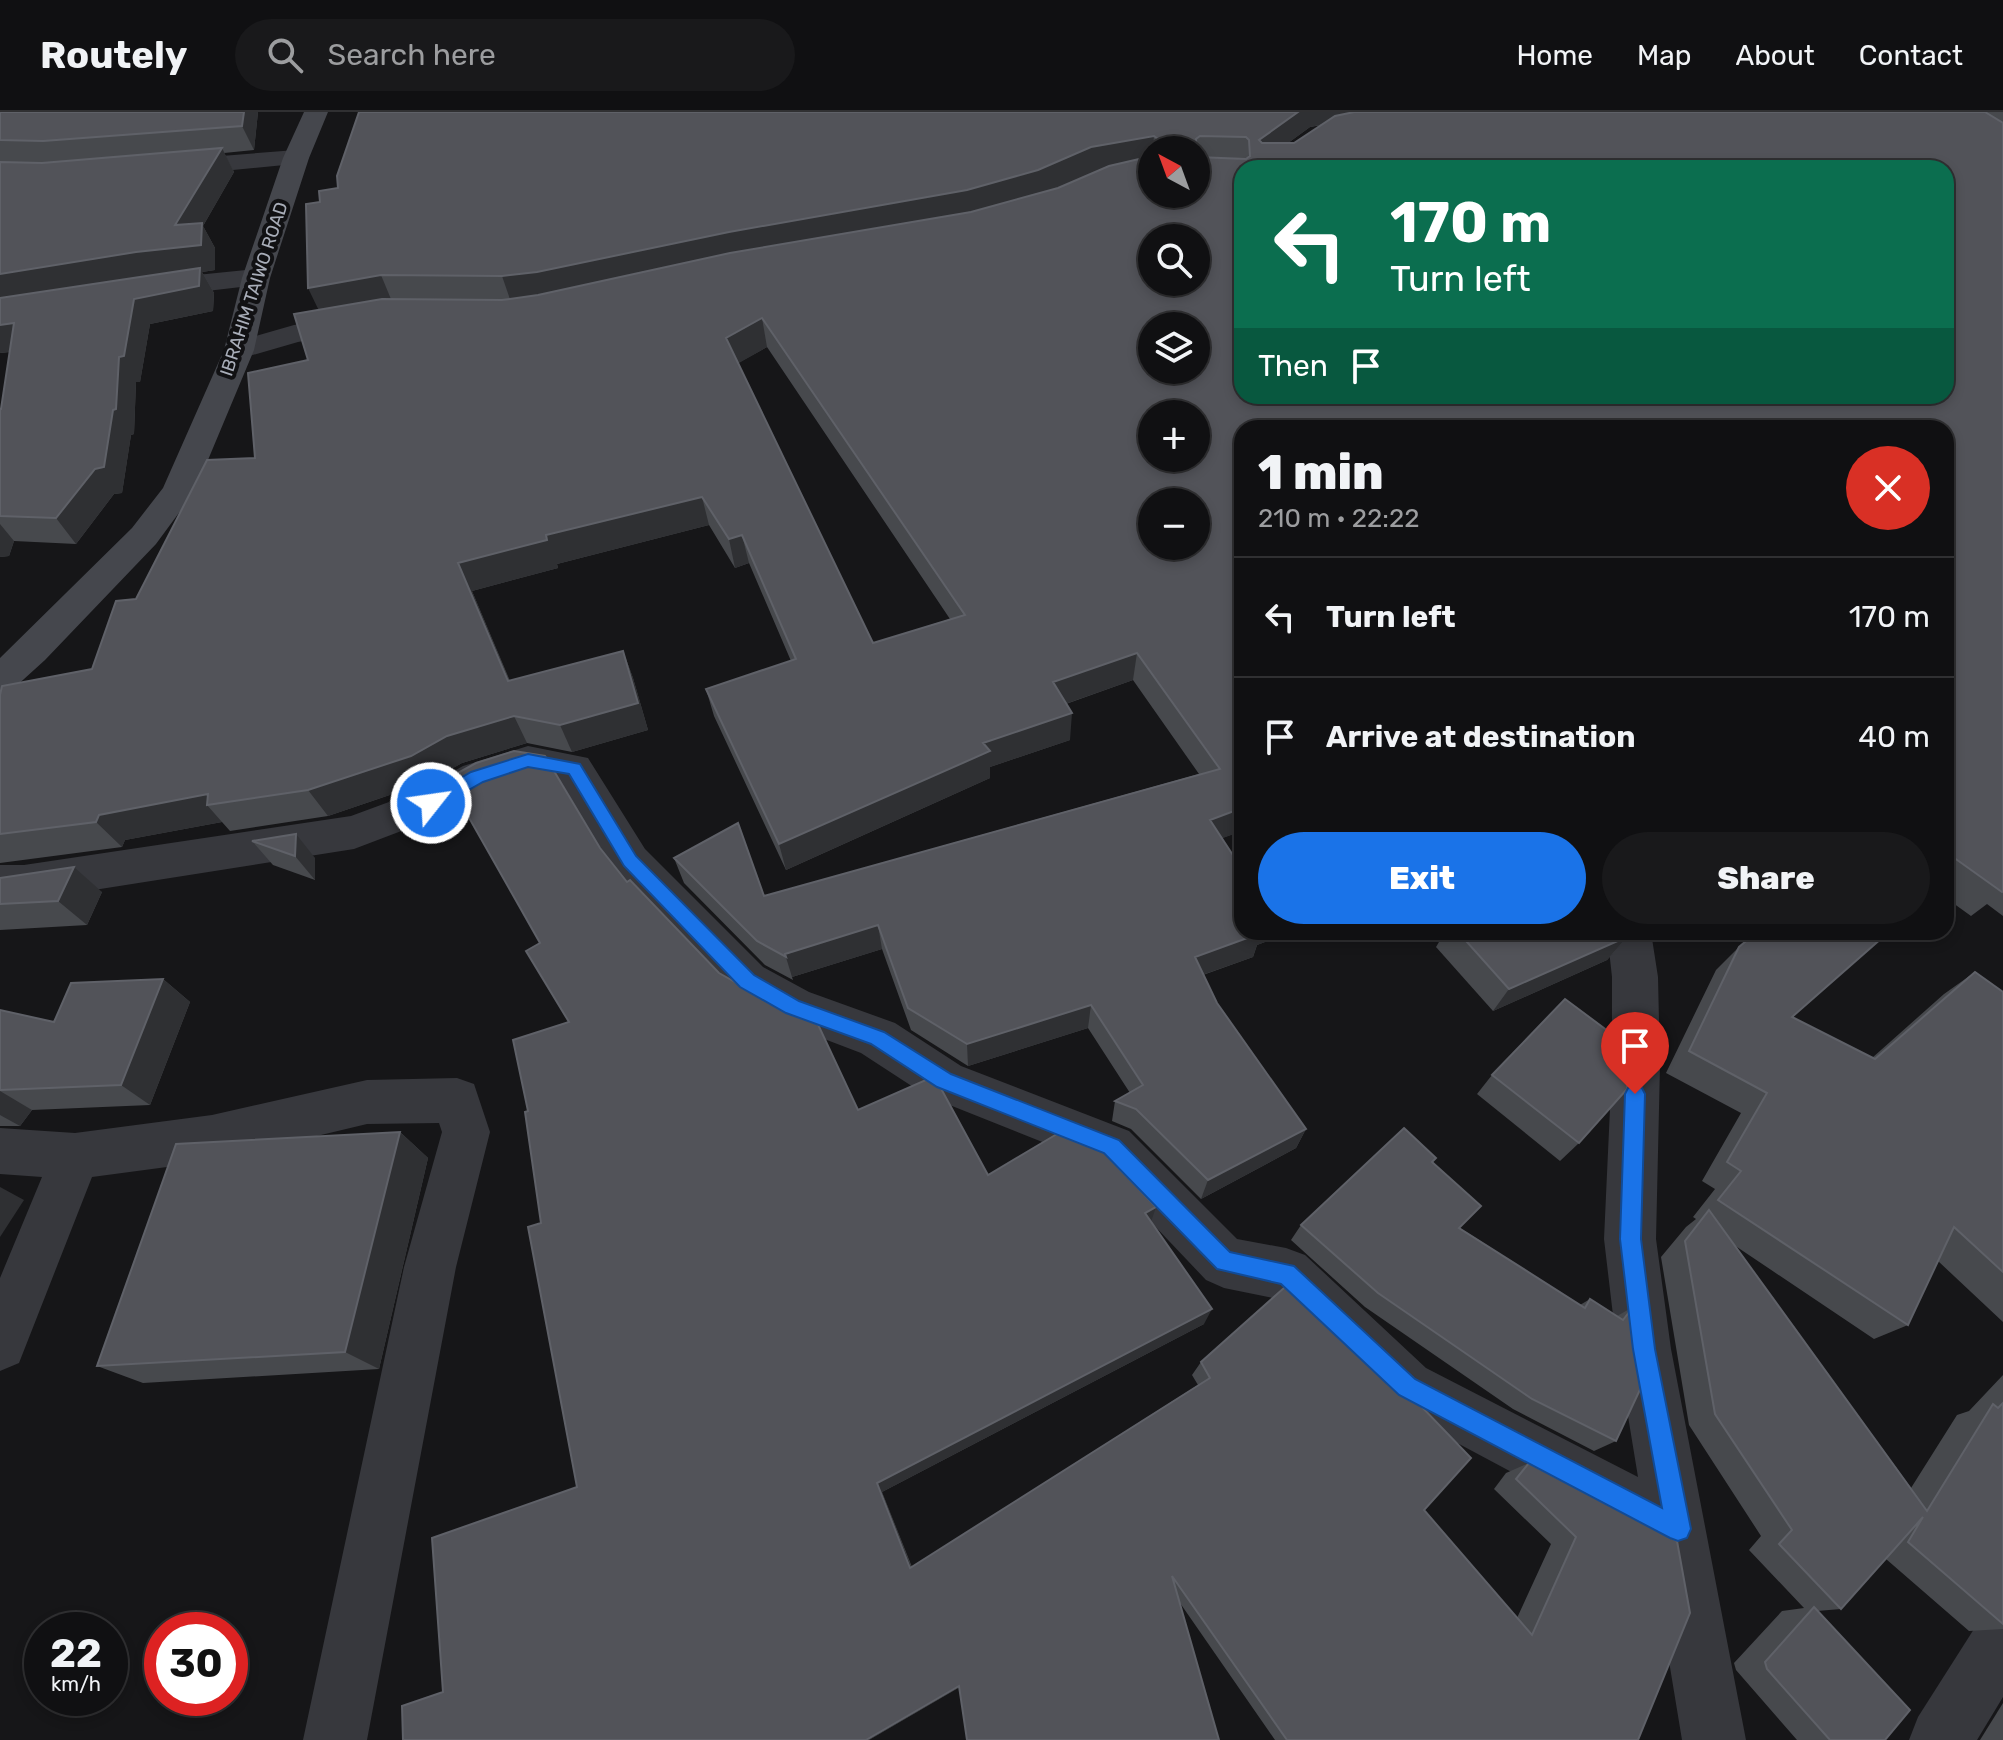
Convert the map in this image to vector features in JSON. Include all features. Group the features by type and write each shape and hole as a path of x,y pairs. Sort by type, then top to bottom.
{"main road":[{"name":"IBRAHIM TAIWO ROAD","path":"0,679 32,651 144,536 178,491 239,350 256,278 296,158 316,112"}],"street":[{"path":"153,169 296,158"},
{"path":"124,293 256,278"},
{"path":"239,350 294,334 382,318"},
{"path":"0,883 24,883 354,832 431,803 477,777 528,761 574,769 630,861 747,981 793,1007 878,1038 944,1081 1112,1147 1224,1262 1286,1274 1407,1387 1678,1529"},
{"path":"1630,940 1635,977 1636,1065 1630,1239 1644,1349 1714,1740"},
{"path":"0,1151 75,1156 212,1138 367,1102 457,1100 466,1132 430,1267 335,1740"},
{"path":"0,1344 75,1156"},
{"path":"1941,1740 2003,1640"}],"building":[{"path":"0,112 244,112 242,126 43,141 0,140"},
{"path":"359,112 1298,112 1259,140 1262,143 1294,143 1335,116 1354,112 1985,112 2003,123 2003,891 1954,858 1954,420 1234,420 1234,811 1210,820 1234,857 1234,940 1242,940 1195,957 1217,1003 1306,1129 1208,1180 1136,1109 1115,1101 1143,1085 1091,1005 967,1044 908,1008 878,925 785,954 786,957 757,941 674,858 738,823 764,896 1220,769 1137,653 1053,682 1072,713 983,743 990,751 779,844 706,689 796,659 742,535 729,539 702,497 546,535 547,540 458,563 508,681 623,651 638,703 560,725 514,716 447,736 411,756 308,790 207,805 208,794 99,815 96,822 0,834 2,686 92,669 116,601 136,599 207,460 255,458 248,373 308,360 294,314 382,299 502,300 538,295 730,253 971,212 1058,188 1109,166 1138,159 1138,208 1210,208 1210,158 1246,159 1250,156 1246,137 1138,136 1138,139 1091,147 1038,170 967,190 729,232 537,272 502,276 381,275 308,288 306,204 320,202 319,191 338,188 337,176","holes":["762,318 965,615 873,643 726,338"]},
{"path":"222,148 175,225 202,223 201,245 0,274 0,162 42,163"},
{"path":"200,268 199,286 134,299 124,356 119,357 116,409 113,410 104,467 95,469 56,518 0,516 0,409 14,323 0,325 0,298"},
{"path":"514,751 545,756 600,848 627,882 630,880 719,973 767,1000 815,1018 858,1110 928,1079 938,1083 988,1175 1062,1131 1097,1145 1156,1207 1145,1213 1212,1309 877,1483 910,1568 1210,1378 1201,1362 1285,1287 1403,1396 1420,1405 1471,1458 1424,1510 1532,1635 1576,1537 1516,1479 1529,1463 1677,1541 1690,1613 1638,1740 1287,1740 1172,1576 1219,1740 967,1740 959,1686 866,1740 403,1740 402,1706 443,1692 432,1538 577,1487 528,1227 541,1223 525,1112 528,1111 513,1040 569,1022 526,951 540,943 447,779 476,763"},
{"path":"296,834 295,856 252,841"},
{"path":"74,867 58,901 0,904 0,878"},
{"path":"1465,940 1620,940 1509,989"},
{"path":"1747,940 1880,940 1792,1017 1875,1059 1975,972 2003,992 2003,1272 1954,1227 1908,1325 1718,1200 1741,1171 1727,1162 1767,1093 1689,1051 1739,947"},
{"path":"163,979 121,1085 0,1090 0,1010 54,1022 71,983"},
{"path":"1565,999 1628,1046 1627,1089 1579,1143 1492,1075"},
{"path":"1404,1128 1436,1158 1432,1162 1481,1206 1459,1228 1585,1308 1590,1299 1623,1320 1633,1307 1644,1381 1616,1441 1532,1399 1378,1293 1301,1225"},
{"path":"400,1132 345,1352 97,1366 176,1144"},
{"path":"1709,1210 1927,1511 1993,1404 1998,1408 2003,1403 2003,1624 1908,1542 1923,1517 1841,1609 1779,1544 1792,1530 1715,1414 1685,1241"},
{"path":"1814,1607 1910,1710 1885,1740 1830,1740 1767,1669 1765,1662"}],"route":[{"path":"431,803 477,777 528,761 574,769 630,861 747,981 793,1007 878,1038 944,1081 1112,1147 1224,1262 1286,1274 1407,1387 1678,1529 1644,1349 1630,1239 1635,1094"}]}
